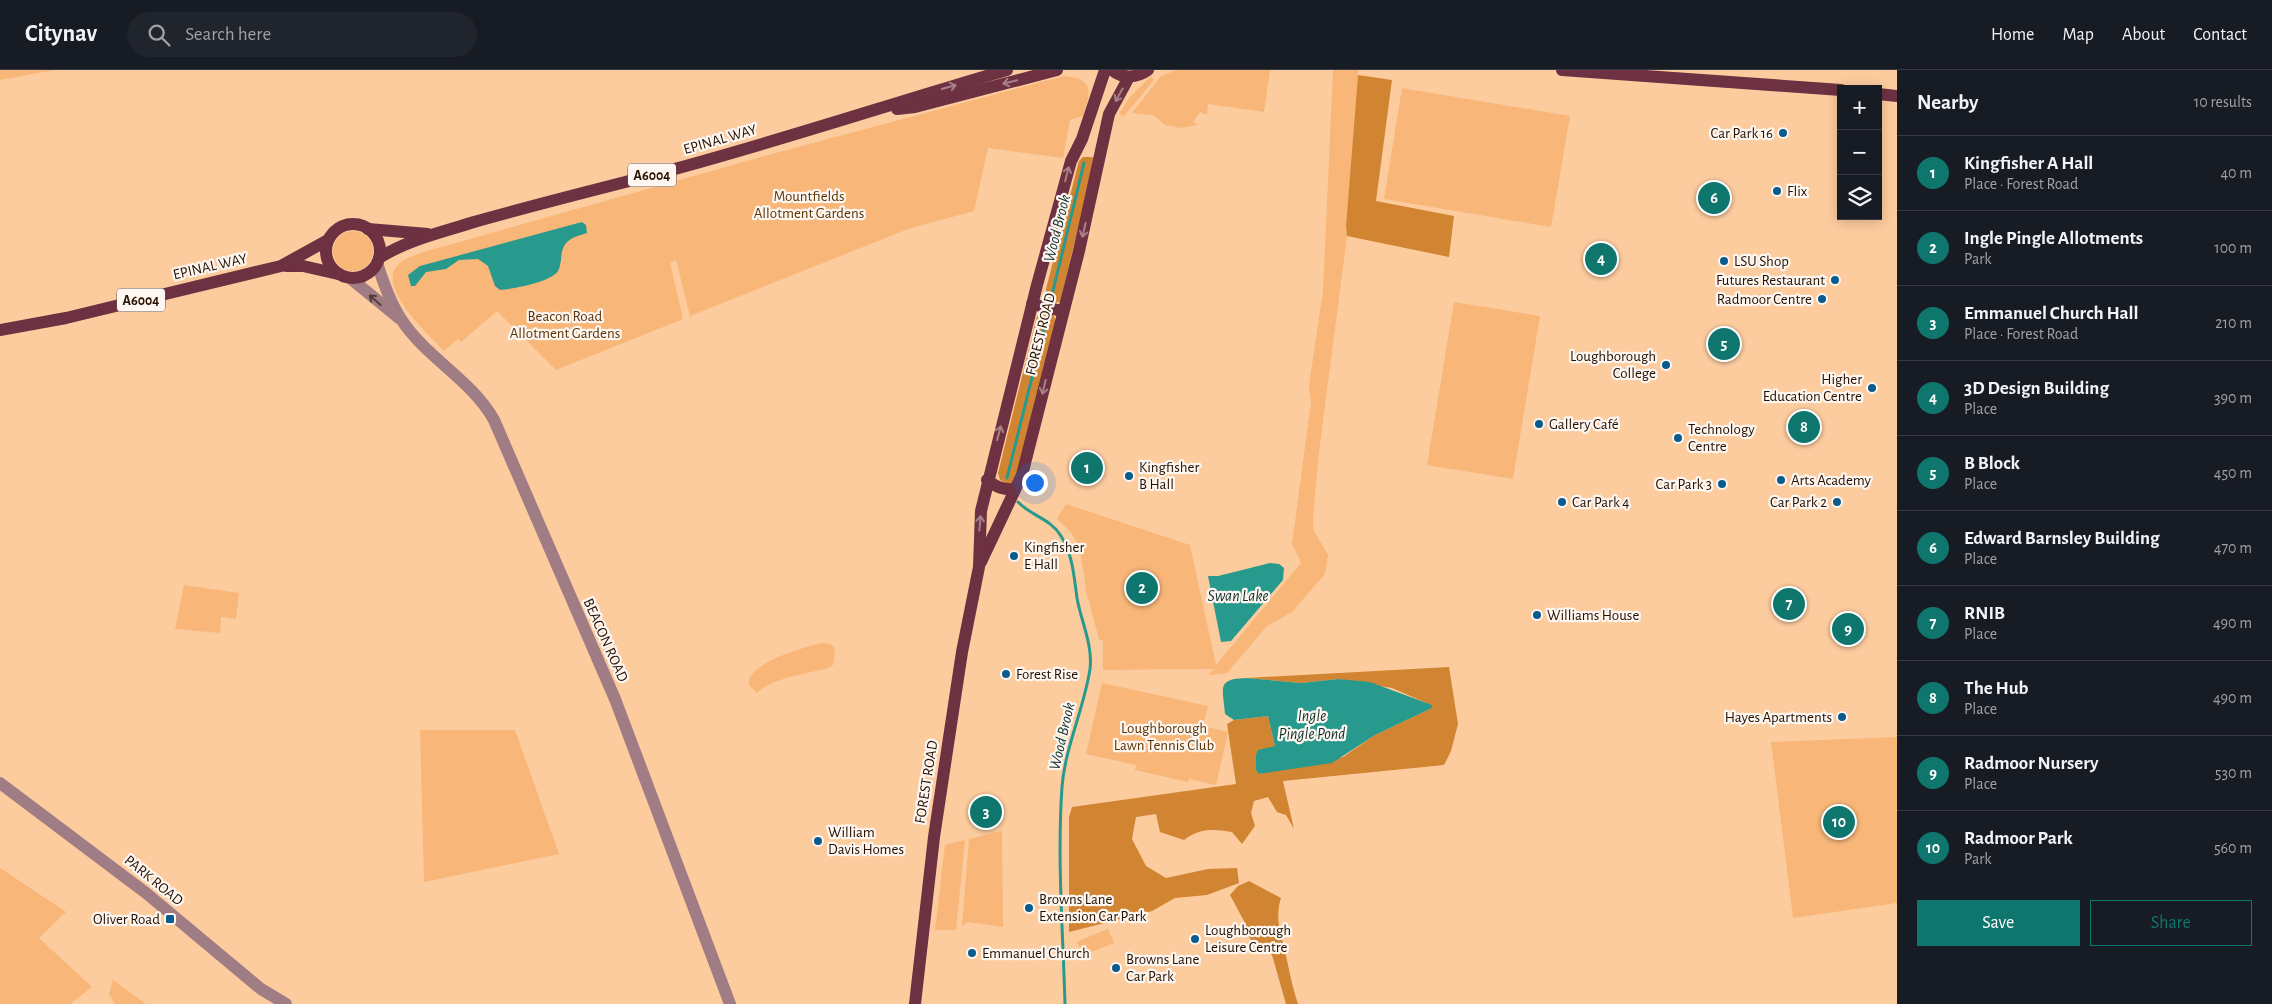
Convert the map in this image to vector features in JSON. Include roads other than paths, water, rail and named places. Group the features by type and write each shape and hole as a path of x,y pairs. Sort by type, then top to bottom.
{"main road":[{"name":"EPINAL WAY","path":"378,261 402,246 434,234 558,198 655,174 870,113 1007,70"},
{"name":"EPINAL WAY","path":"870,113 915,107 1057,70"},
{"name":"FOREST ROAD","path":"915,1004 934,837 962,652 979,567 978,536 987,480 1071,161 1082,138 1105,70"},
{"path":"1112,70 1129,77 1142,74 1148,70"},
{"path":"1562,70 1837,90"},
{"name":"FOREST ROAD","path":"979,567 1022,475 1083,234 1109,114 1129,77"},
{"path":"1882,94 1897,96"},
{"path":"344,225 359,225 368,229 379,245 378,261 363,276 344,276 328,263 326,255 328,240 332,234 344,225"},
{"name":"EPINAL WAY","path":"368,229 434,234"},
{"name":"EPINAL WAY","path":"281,266 328,240"},
{"name":"EPINAL WAY","path":"0,330 66,318 281,266 303,266 344,276"},
{"path":"1032,304 1062,311"},
{"path":"987,480 994,486 1006,490 1015,489"}],"street":[{"name":"BEACON ROAD","path":"378,261 384,283 402,320"},
{"name":"BEACON ROAD","path":"344,276 402,320 482,402 494,420 615,699 730,1004"},
{"name":"PARK ROAD","path":"0,783 146,893 261,989 286,1004"}],"water":[{"path":"582,222 586,225 587,233 565,244 558,271 540,282 500,290 495,286 488,266 478,259 459,260 446,269 426,272 415,286 411,286 408,275 420,266"},
{"name":"Swan Lake","path":"1270,563 1279,564 1284,568 1283,580 1231,641 1221,642 1208,576 1218,576"},
{"name":"Ingle Pingle Pond","path":"1246,678 1301,683 1338,679 1370,682 1432,705 1432,708 1375,735 1332,763 1259,774 1256,770 1258,750 1275,746 1268,716 1234,720 1225,714 1223,691 1226,683 1230,680"}],"waterway":[{"name":"Wood Brook","path":"1051,299 1084,163"},
{"name":"Wood Brook","path":"1007,478 1047,317"},
{"name":"Wood Brook","path":"1018,502 1057,530 1065,543 1072,566 1077,598 1090,651 1090,669 1084,699 1067,757 1062,787 1060,868 1065,1004"}],"place":[{"name":"Car Park 16","path":"1783,133"},
{"name":"Flix","path":"1777,191"},
{"name":"Edward Barnsley Building","path":"1714,198"},
{"name":"3D Design Building","path":"1601,259"},
{"name":"LSU Shop","path":"1724,261"},
{"name":"Futures Restaurant","path":"1835,280"},
{"name":"Radmoor Centre","path":"1822,299"},
{"name":"B Block","path":"1724,344"},
{"name":"Loughborough College","path":"1666,365"},
{"name":"Higher Education Centre","path":"1872,388"},
{"name":"Gallery Café","path":"1539,424"},
{"name":"The Hub","path":"1804,427"},
{"name":"Technology Centre","path":"1678,438"},
{"name":"Kingfisher A Hall","path":"1087,468"},
{"name":"Kingfisher B Hall","path":"1129,476"},
{"name":"Arts Academy","path":"1781,480"},
{"name":"Car Park 3","path":"1722,484"},
{"name":"Car Park 4","path":"1562,502"},
{"name":"Car Park 2","path":"1837,502"},
{"name":"Kingfisher E Hall","path":"1014,556"},
{"name":"Ingle Pingle Allotments","path":"1142,588"},
{"name":"RNIB","path":"1789,604"},
{"name":"Williams House","path":"1537,615"},
{"name":"Radmoor Nursery","path":"1848,629"},
{"name":"Forest Rise","path":"1006,674"},
{"name":"Hayes Apartments","path":"1842,717"},
{"name":"Emmanuel Church Hall","path":"986,812"},
{"name":"Radmoor Park","path":"1839,822"},
{"name":"William Davis Homes","path":"818,841"},
{"name":"Browns Lane Extension Car Park","path":"1029,908"},
{"name":"Oliver Road","path":"170,919"},
{"name":"Loughborough Leisure Centre","path":"1195,939"},
{"name":"Emmanuel Church","path":"972,953"},
{"name":"Browns Lane Car Park","path":"1116,968"}],"park label":[{"name":"Mountfields Allotment Gardens","path":"809,204"},
{"name":"Beacon Road Allotment Gardens","path":"565,324"},
{"name":"Loughborough Lawn Tennis Club","path":"1164,736"}]}
